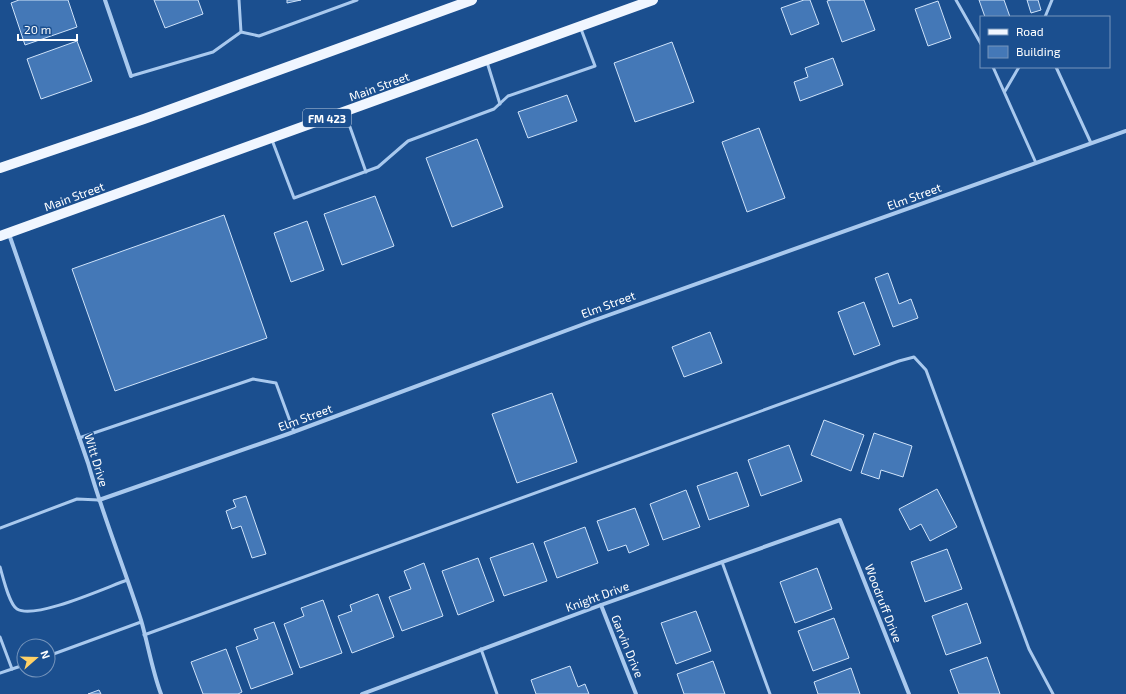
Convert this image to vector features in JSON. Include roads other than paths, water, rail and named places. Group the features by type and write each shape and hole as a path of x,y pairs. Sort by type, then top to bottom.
{"main road":[{"path":"0,168 144,119 472,0"},
{"name":"Main Street","path":"4,235 653,0"}],"street":[{"path":"105,0 131,76"},
{"name":"Elm Street","path":"99,500 294,432 592,321 1126,131"},
{"name":"Witt Drive","path":"4,235 80,438 99,500 141,622 161,694"},
{"name":"Knight Drive","path":"363,694 601,605 840,520"},
{"name":"Woodruff Drive","path":"840,520 909,694"},
{"name":"Garvin Drive","path":"601,605 636,694"}],"lane":[{"path":"239,0 241,32"},
{"path":"131,76 213,52 241,32 259,36 357,0"},
{"path":"956,0 980,42"},
{"path":"1045,16 1052,0"},
{"path":"271,138 294,198 366,172 378,167 408,141 494,109 508,96 595,66 580,26"},
{"path":"486,60 500,104"},
{"path":"994,68 1036,163"},
{"path":"1005,91 1018,68"},
{"path":"1056,68 1091,143"},
{"path":"345,112 366,172"},
{"path":"144,635 899,361 914,357 926,370 1028,649 1053,694"},
{"path":"80,438 253,379 276,383 294,432"},
{"path":"0,528 77,499 99,500"},
{"path":"722,562 770,694"},
{"path":"0,567 12,603 16,609 23,611 33,612 48,609 127,580"},
{"path":"56,653 141,622"},
{"path":"0,637 12,669"},
{"path":"481,649 497,694"},
{"path":"0,673 16,668"}]}
